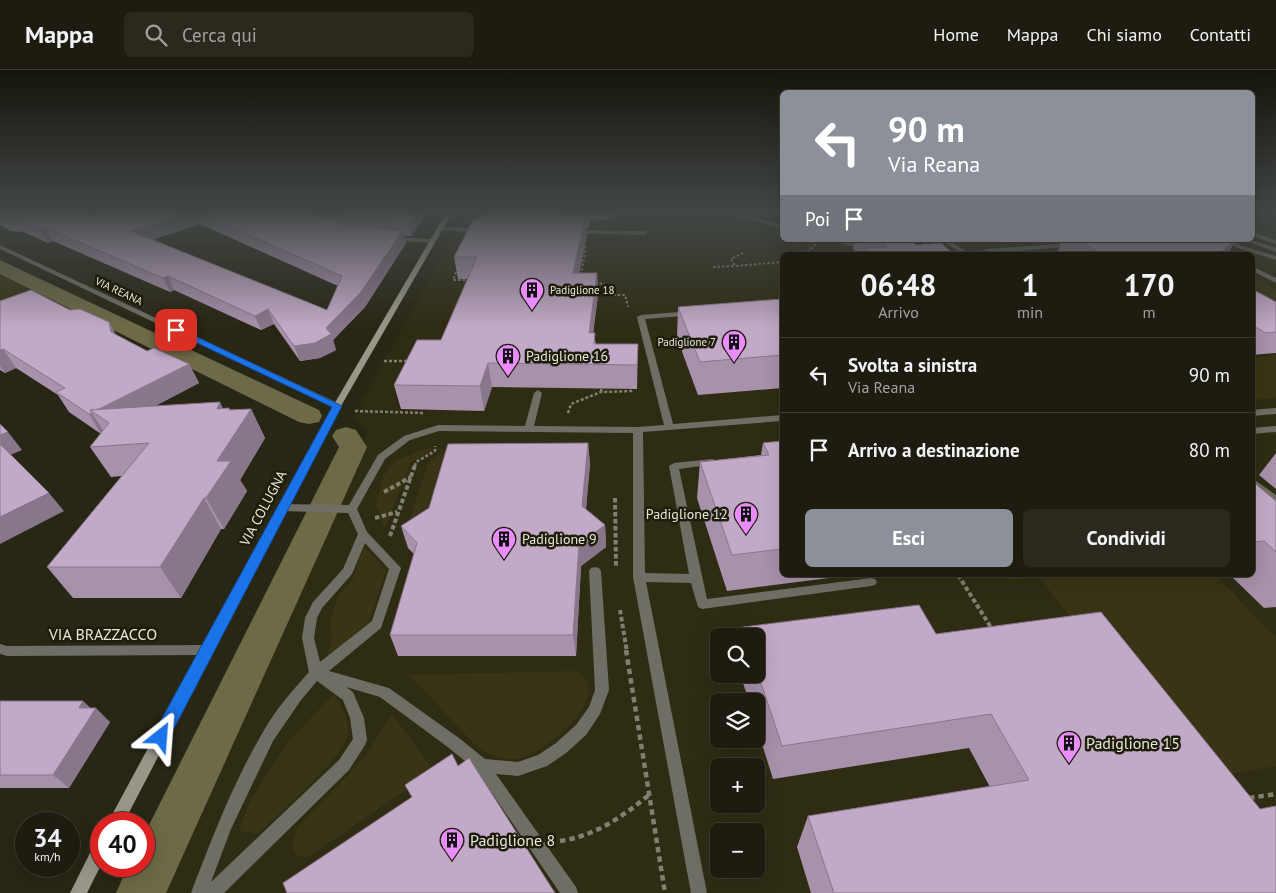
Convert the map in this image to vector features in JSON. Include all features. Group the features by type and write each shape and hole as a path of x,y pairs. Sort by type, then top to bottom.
{"street":[{"name":"VIA REANA","path":"9,251 336,408"},
{"name":"VIA COLUGNA","path":"121,812 336,408 426,251"},
{"path":"1254,251 1276,258"},
{"path":"1255,255 1276,266"},
{"path":"1255,270 1276,281"},
{"path":"668,428 641,317 698,313"},
{"path":"528,430 538,394"},
{"path":"1255,413 1276,411"},
{"path":"352,509 380,457 406,438 438,428 638,430 780,418"},
{"path":"1255,431 1276,429"},
{"path":"638,430 639,577 699,893"},
{"path":"722,461 674,466 702,604 872,582"},
{"path":"1255,484 1276,501"},
{"path":"283,507 352,509"},
{"path":"199,893 224,826 268,736 296,696 316,673 377,624 395,568 363,534 352,509"},
{"path":"212,893 344,765 360,740 358,718 348,696 316,673 308,638 311,618 317,604 348,571 363,534"},
{"path":"482,766 518,769 542,761 561,748 581,730 595,710 602,690 596,571"},
{"path":"639,577 696,579"},
{"name":"VIA BRAZZACCO","path":"2,653 207,650"},
{"path":"316,673 384,692 482,766 570,893"},
{"path":"78,893 90,870"}],"path":[{"path":"579,283 585,251"},
{"path":"735,266 731,258 743,253"},
{"path":"461,262 453,280 472,280"},
{"path":"713,267 780,262"},
{"path":"587,283 604,284 603,288 609,288 608,295 625,295 628,309"},
{"path":"376,360 411,361"},
{"path":"601,392 602,384"},
{"path":"566,419 571,404 601,392 633,391"},
{"path":"397,412 401,404"},
{"path":"336,408 424,412"},
{"path":"384,556 397,512 416,462 435,451 435,444"},
{"path":"616,498 616,574"},
{"path":"959,577 996,635"},
{"path":"619,600 665,893"},
{"path":"1240,800 1276,794"},
{"path":"533,837 550,842 568,841 619,818 650,795"}],"shaded area":[{"path":"444,251 1276,251 1276,893 154,893 368,432 353,418"},
{"path":"2,272 50,296 0,316 0,273"},
{"path":"1255,279 1276,290 1276,329 1255,316"},
{"path":"1276,355 1276,398 1255,400 1255,358"},
{"path":"431,446 432,451 410,463 385,529 376,504 383,477 392,464"},
{"path":"449,448 431,524 403,540 428,462"},
{"path":"364,546 386,570 368,624 326,657 332,638 329,624 338,595 352,581"},
{"path":"1007,577 1039,577 1009,580"},
{"path":"1039,577 1217,577 1276,638 1276,766 1194,780"},
{"path":"574,671 586,680 589,692 584,706 559,735 543,747 516,759 505,759 495,756 476,746 410,675"},
{"path":"334,694 348,723 348,734 335,757 258,834 239,831 249,803 287,743"},
{"path":"392,714 434,771 308,857 297,856 292,845 298,827 365,757"}],"building":[{"path":"101,251 182,251 327,310 342,276 286,251 388,251 361,292 326,328 331,334 315,343 294,346 268,309 255,316 168,276 163,278"},
{"path":"457,251 578,251 573,273 597,273 589,333 595,333 594,344 638,344 637,365 488,363 480,386 394,385 417,340 441,340 477,257 454,257"},
{"path":"868,251 952,252 868,252"},
{"path":"1096,251 1222,251 1221,252"},
{"path":"31,290 70,310 80,309 109,322 111,332 147,351 154,348 189,364 99,409 90,410 92,413 89,414 56,392 65,388 3,349 0,350 0,301"},
{"path":"1255,291 1276,302 1276,332 1266,333 1255,327"},
{"path":"780,299 780,355 700,362 678,307"},
{"path":"220,402 217,409 251,409 217,461 231,461 206,498 204,498 160,567 47,567 149,443 90,447 109,423 90,410"},
{"path":"0,424 8,432 0,435"},
{"path":"780,441 780,549 732,555 700,462 769,455 763,443"},
{"name":"Padiglione 9","path":"588,443 582,506 605,525 579,544 573,635 390,635 417,543 401,526 429,508 448,444"},
{"path":"0,444 49,493 0,517"},
{"path":"1255,484 1276,501 1276,552 1264,541 1255,542"},
{"name":"Padiglione 15","path":"919,605 936,634 1101,612 1260,809 1276,806 1276,893 834,893 808,816 1029,780 991,714 782,746 761,683 765,683 765,628 743,627"},
{"path":"0,701 83,701 79,708 96,708 53,775 0,775"},
{"path":"452,754 458,766 469,758 555,893 287,893 283,883 412,797 405,785"}],"waterway":[{"path":"0,266 309,416"},
{"path":"141,893 353,447 346,436"}],"place":[{"name":"Padiglione 18","path":"532,311"},
{"name":"Padiglione 7","path":"734,363"},
{"name":"Padiglione 16","path":"508,377"},
{"name":"Padiglione 12","path":"746,535"},
{"name":"Padiglione 9","path":"504,560"},
{"name":"Padiglione 15","path":"1069,764"},
{"name":"Padiglione 8","path":"452,861"}],"route":[{"path":"161,737 337,406 176,330"}]}
